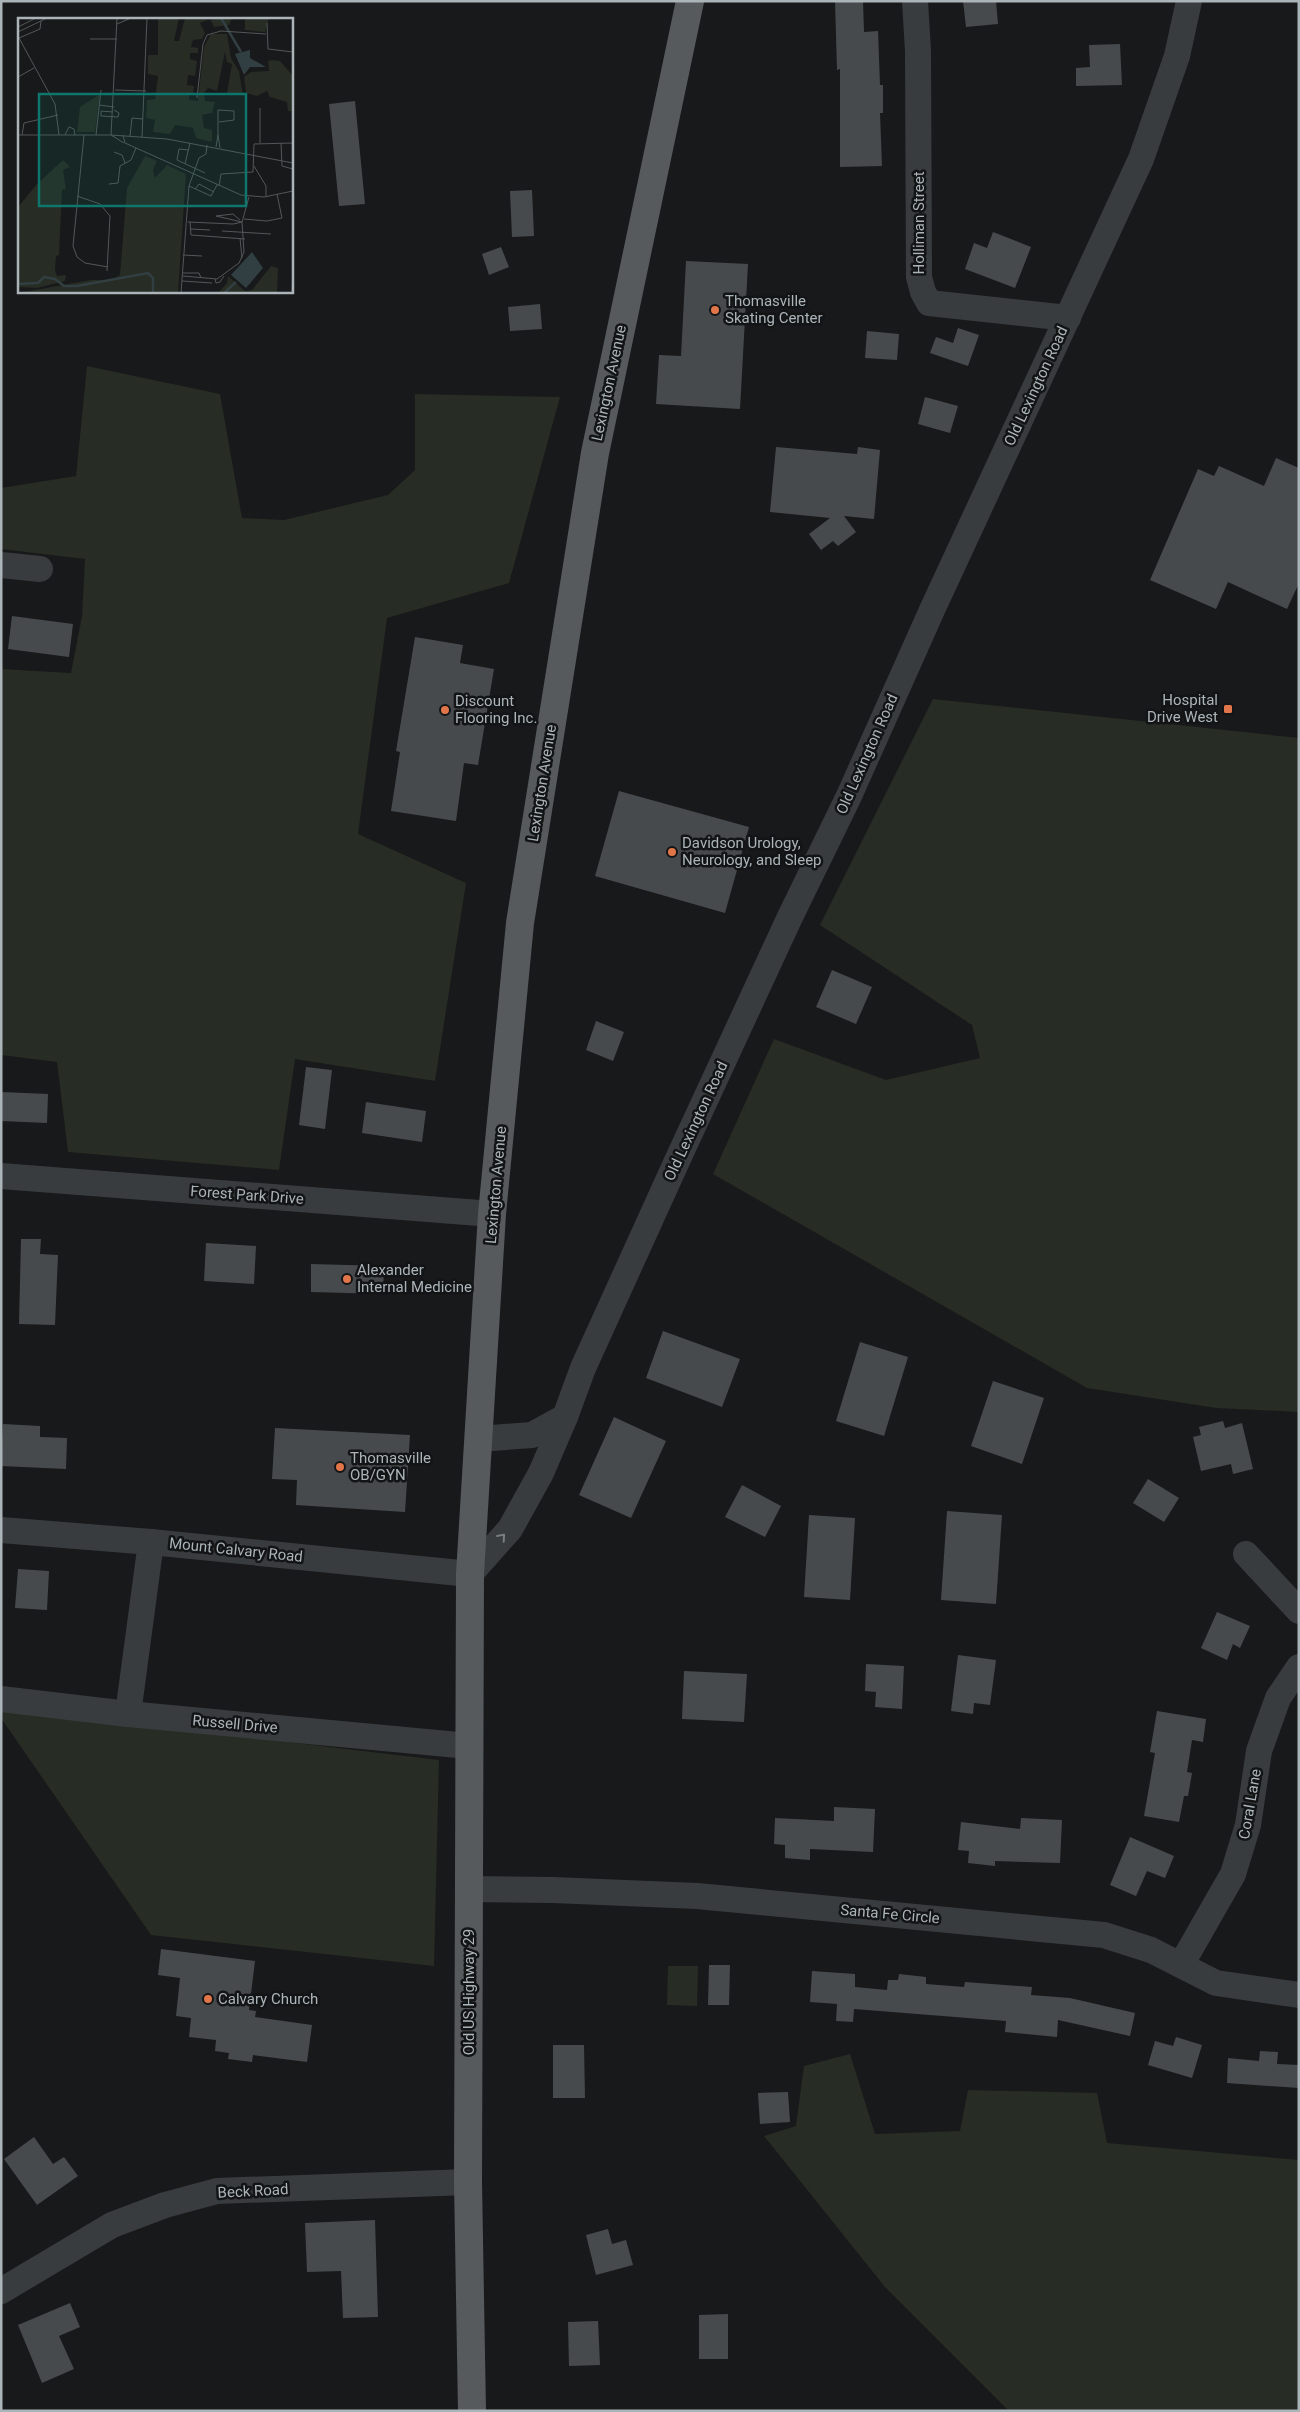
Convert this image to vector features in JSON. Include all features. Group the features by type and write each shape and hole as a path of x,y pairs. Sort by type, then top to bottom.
{"main road":[{"name":"Lexington Avenue","path":"470,1574 492,1214 520,923 594,453 690,1"},
{"name":"Old US Highway 29","path":"470,1574 468,2182 472,2411"}],"street":[{"name":"Holliman Street","path":"915,1 918,51 919,277 922,292 929,303 1068,318"},
{"name":"Old Lexington Road","path":"470,1574 510,1529 541,1473 583,1368 677,1161 789,918 849,796 932,610 1141,159 1177,56 1189,1"},
{"path":"1,565 40,569"},
{"name":"Forest Park Drive","path":"1,1176 492,1214"},
{"path":"479,1439 532,1435 565,1417"},
{"name":"Mount Calvary Road","path":"1,1530 151,1542 470,1574"},
{"path":"128,1714 151,1542"},
{"path":"1246,1554 1299,1611"},
{"name":"Coral Lane","path":"1181,1965 1233,1874 1248,1825 1259,1751 1278,1698 1299,1667"},
{"name":"Russell Drive","path":"1,1699 128,1714 470,1746"},
{"name":"Santa Fe Circle","path":"470,1889 553,1890 697,1896 1104,1935 1151,1950 1216,1983 1299,1995"},
{"name":"Beck Road","path":"1,2291 112,2225 165,2205 217,2191 468,2182"}],"shaded area":[{"path":"87,366 220,394 242,518 284,520 388,495 415,470 415,394 560,397 509,583 387,618 358,834 466,883 435,1081 295,1059 279,1170 68,1152 57,1062 1,1055 1,669 71,673 82,616 85,559 1,549 1,488 76,476"},
{"path":"933,699 1299,738 1299,1412 1216,1408 1087,1388 713,1174 774,1039 886,1080 980,1058 972,1025 820,925"},
{"path":"1,1708 439,1760 434,1966 151,1935 1,1718"},
{"path":"668,1966 698,1966 697,2006 667,2005"},
{"path":"850,2054 875,2134 960,2131 968,2090 1097,2093 1107,2143 1299,2160 1299,2411 1009,2411 885,2287 764,2136 796,2126 804,2066"}],"building":[{"path":"835,1 863,1 864,32 878,31 880,85 883,85 883,113 880,113 882,166 840,167 840,69 837,70"},
{"path":"963,1 996,1 998,24 966,27"},
{"path":"1120,44 1122,85 1076,86 1076,68 1090,67 1089,45"},
{"path":"355,101 365,204 339,206 329,104"},
{"path":"532,190 534,236 512,237 510,191"},
{"path":"993,232 1031,247 1015,288 965,269 974,243 987,248"},
{"path":"501,247 509,267 489,275 482,254"},
{"name":"Thomasville Skating Center","path":"686,261 748,264 740,409 656,404 659,355 681,356"},
{"path":"540,304 542,329 510,331 508,307"},
{"path":"958,328 979,335 968,366 930,353 936,337 953,343"},
{"path":"867,331 899,334 897,360 865,358"},
{"path":"925,397 958,406 950,433 918,424"},
{"path":"776,447 857,454 858,447 880,450 874,519 844,516 856,532 838,546 833,541 821,550 809,534 830,518 770,512"},
{"path":"1276,458 1299,468 1299,583 1287,609 1228,582 1216,609 1150,580 1198,469 1214,476 1219,466 1264,486"},
{"path":"12,616 73,624 69,657 8,649"},
{"name":"Discount Flooring Inc.","path":"415,637 463,645 460,663 494,669 478,765 464,763 456,821 391,811 400,752 396,751"},
{"name":"Davidson Urology, Neurology, and Sleep","path":"619,791 749,827 725,913 595,876"},
{"path":"832,970 872,987 856,1024 816,1007"},
{"path":"596,1021 624,1032 613,1061 586,1050"},
{"path":"306,1067 332,1070 325,1129 299,1125"},
{"path":"1,1092 48,1094 47,1123 1,1121"},
{"path":"366,1102 426,1111 422,1142 362,1133"},
{"path":"21,1239 41,1239 40,1254 58,1255 55,1325 19,1324"},
{"path":"206,1243 256,1246 254,1284 204,1281"},
{"name":"Alexander Internal Medicine","path":"311,1264 384,1266 383,1294 311,1292"},
{"path":"663,1331 740,1359 722,1407 646,1378"},
{"path":"860,1342 908,1357 884,1436 836,1421"},
{"path":"993,1381 1044,1398 1022,1464 971,1446"},
{"path":"614,1417 666,1441 631,1518 579,1495"},
{"path":"1223,1421 1225,1428 1242,1423 1253,1469 1233,1474 1231,1464 1201,1471 1193,1437 1201,1435 1199,1427"},
{"path":"3,1424 40,1426 40,1437 67,1438 66,1469 1,1466"},
{"name":"Thomasville OB/GYN","path":"275,1428 410,1435 405,1512 296,1505 297,1480 272,1479"},
{"path":"1148,1479 1179,1498 1164,1522 1133,1503"},
{"path":"742,1485 781,1506 765,1537 725,1517"},
{"path":"947,1511 1002,1515 996,1604 941,1600"},
{"path":"809,1515 855,1518 850,1600 804,1597"},
{"path":"18,1569 49,1571 47,1610 15,1608"},
{"path":"1217,1612 1250,1626 1240,1648 1233,1644 1227,1660 1201,1648"},
{"path":"958,1655 996,1660 990,1705 974,1703 973,1714 951,1711"},
{"path":"866,1664 904,1666 902,1709 875,1707 876,1692 865,1691"},
{"path":"684,1671 747,1674 744,1722 682,1719"},
{"path":"1157,1711 1206,1719 1203,1742 1192,1740 1187,1772 1192,1773 1188,1796 1184,1796 1179,1822 1144,1816 1155,1753 1150,1752"},
{"path":"834,1807 875,1809 873,1852 810,1849 810,1860 785,1858 785,1845 774,1844 775,1818 834,1821"},
{"path":"1021,1818 1062,1820 1060,1863 995,1861 995,1866 968,1863 969,1851 958,1850 961,1822 1020,1829"},
{"path":"1130,1837 1174,1856 1165,1878 1147,1871 1136,1896 1110,1885"},
{"name":"Calvary Church","path":"161,1949 255,1961 249,2010 256,2011 255,2017 312,2025 307,2062 253,2055 252,2062 228,2059 229,2053 215,2051 216,2040 189,2037 191,2018 176,2016 180,1978 158,1975"},
{"path":"709,1965 730,1965 729,2005 708,2005"},
{"path":"812,1971 855,1974 855,1987 887,1990 888,1980 898,1980 899,1974 926,1977 926,1984 964,1987 965,1982 1032,1987 1031,1995 1070,1998 1135,2013 1130,2036 1058,2020 1057,2037 1005,2032 1006,2021 854,2009 853,2022 836,2021 837,2004 810,2002"},
{"path":"1176,2037 1202,2045 1192,2078 1148,2065 1155,2041 1173,2046"},
{"path":"553,2045 584,2045 585,2098 553,2098"},
{"path":"1260,2051 1278,2052 1277,2064 1299,2065 1299,2088 1227,2083 1228,2058 1259,2061"},
{"path":"788,2092 790,2122 760,2124 758,2093"},
{"path":"34,2137 53,2164 64,2157 78,2176 37,2205 4,2159"},
{"path":"375,2220 378,2317 343,2318 341,2271 307,2272 305,2223"},
{"path":"608,2229 612,2244 626,2240 633,2265 596,2275 586,2235"},
{"path":"70,2303 80,2327 59,2336 74,2369 42,2383 18,2325"},
{"path":"728,2314 728,2359 699,2359 699,2315"},
{"path":"598,2321 600,2365 569,2366 568,2322"}],"place":[{"name":"Thomasville Skating Center","path":"715,310"},
{"name":"Hospital Drive West","path":"1228,709"},
{"name":"Discount Flooring Inc.","path":"445,710"},
{"name":"Davidson Urology, Neurology, and Sleep","path":"672,852"},
{"name":"Alexander Internal Medicine","path":"347,1279"},
{"name":"Thomasville OB/GYN","path":"340,1467"},
{"name":"Calvary Church","path":"208,1999"}]}
